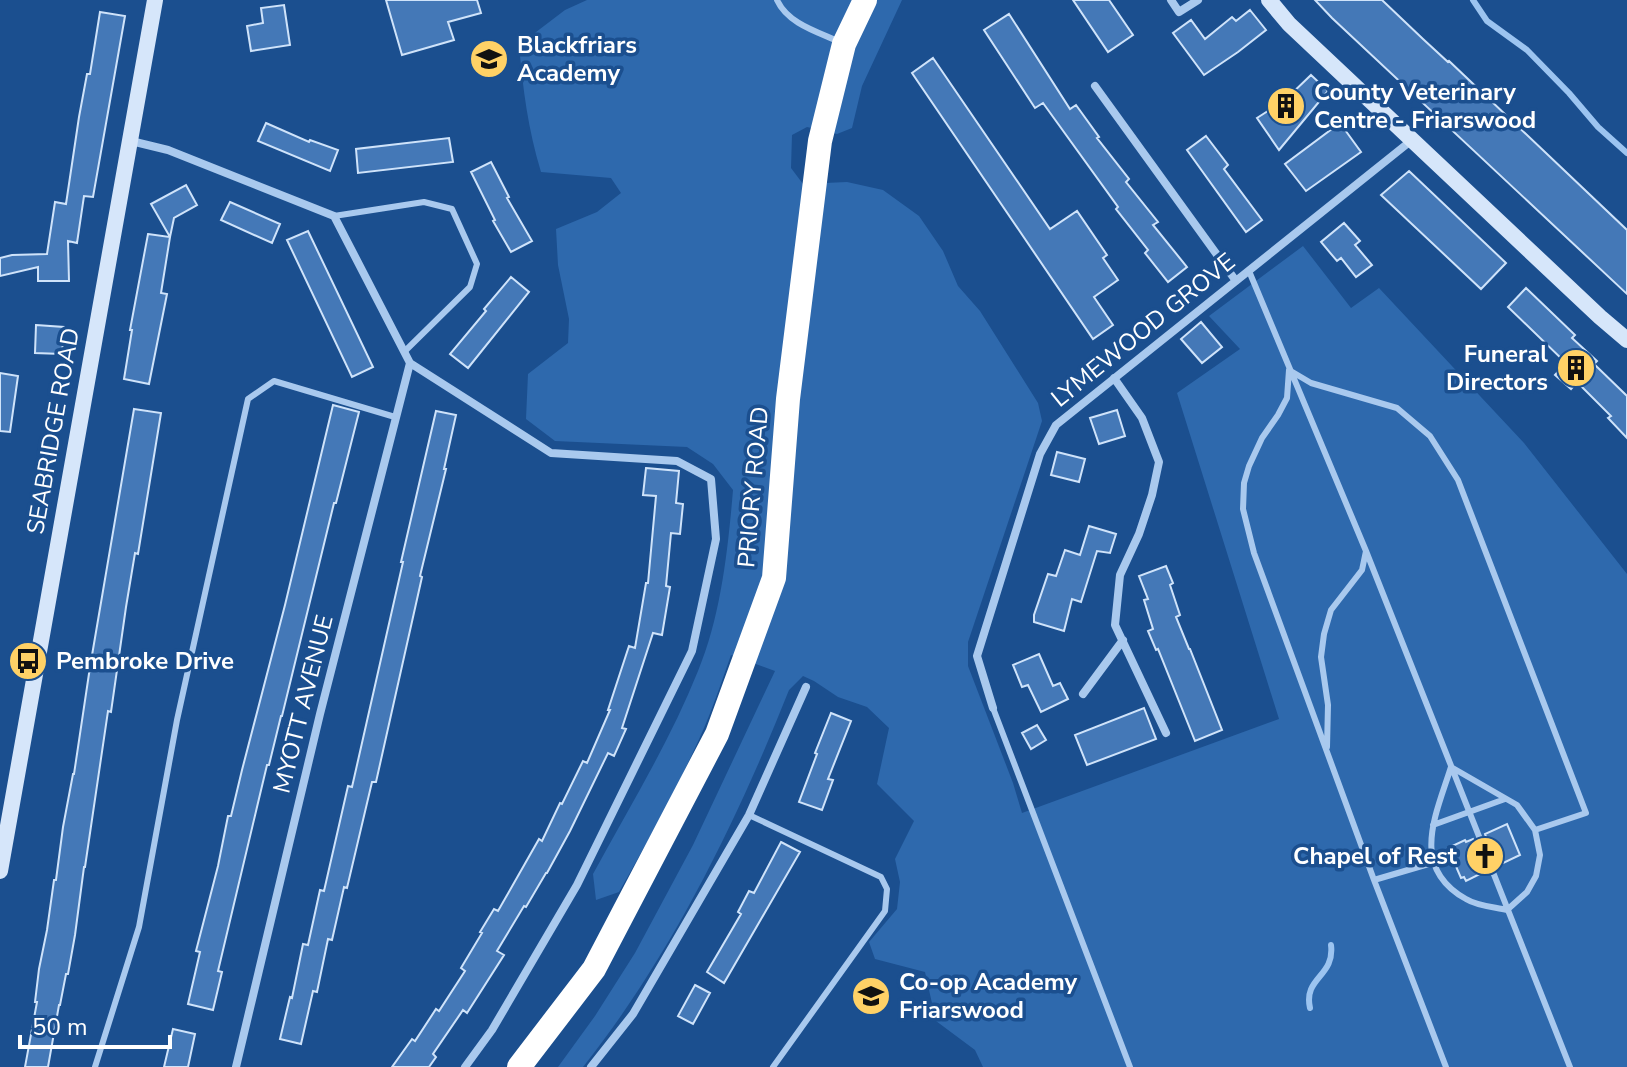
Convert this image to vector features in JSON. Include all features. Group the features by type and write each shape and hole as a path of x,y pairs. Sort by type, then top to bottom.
{"highway":[{"name":"PRIORY ROAD","path":"519,1067 594,969 710,748 774,578 788,399 820,141 844,44 865,0"}],"main road":[{"name":"SEABRIDGE ROAD","path":"0,871 155,0"},
{"path":"1269,0 1289,24 1588,307 1627,340"}],"street":[{"path":"1171,0 1179,12 1198,0"},
{"path":"1095,86 1236,281"},
{"name":"LYMEWOOD GROVE","path":"993,708 977,656 1040,454 1056,425 1413,140"},
{"path":"131,141 168,150 334,216 410,363"},
{"name":"MYOTT AVENUE","path":"236,1067 320,714 410,363"},
{"name":"PRIORY ROAD","path":"410,363 551,453 677,461 711,479 716,539 692,651 577,885 492,1030 465,1067"},
{"path":"1114,378 1142,418 1159,462 1148,508 1120,575 1115,625 1166,733"},
{"path":"1083,694 1123,640"},
{"path":"591,1067 633,1014 749,815 806,687"}],"lane":[{"path":"777,0 792,20 844,44"},
{"path":"334,216 424,202 452,209 477,264 470,287 404,352"},
{"path":"1249,271 1366,551 1484,849"},
{"path":"1289,370 1287,398 1249,466 1244,483 1243,509 1254,553 1446,1067"},
{"path":"1289,370 1311,383 1397,408 1430,436 1458,480 1586,813 1535,830"},
{"path":"95,1067 139,927 177,720 248,399 274,381 395,417"},
{"path":"1327,751 1328,705 1321,657 1324,634 1331,610 1362,570 1366,551"},
{"path":"993,708 1130,1067"},
{"path":"1451,767 1517,805 1535,830 1540,855 1536,876 1527,892 1507,910"},
{"path":"1451,767 1429,840 1432,863 1448,887 1468,901 1507,910"},
{"path":"1433,825 1506,799"},
{"path":"749,815 881,877 887,889 885,911 773,1067"},
{"path":"1489,862 1570,1067"},
{"path":"1374,880 1432,863"}],"shaded area":[{"path":"587,0 902,0 862,86 852,128 837,134 807,127 792,135 791,168 803,184 847,182 883,190 919,216 943,251 958,286 980,311 1038,403 1042,421 968,642 968,666 1022,813 1279,719 1177,393 1240,349 1209,316 1303,246 1351,308 1379,288 1524,443 1627,574 1627,1067 983,1067 975,1050 936,1021 925,972 875,959 869,942 897,909 900,882 895,859 914,821 877,784 889,728 867,707 838,697 803,676 789,690 724,838 645,980 583,1067 558,1067 635,953 693,845 775,671 731,655 700,737 651,835 619,892 596,900 593,874 662,749 706,650 722,582 733,490 713,464 687,447 555,441 526,419 528,374 568,343 569,319 558,265 556,229 597,212 621,193 611,178 541,172 527,109 519,45 565,10"}],"building":[{"path":"386,0 477,0 481,13 448,22 454,40 402,55"},
{"path":"1073,0 1109,0 1133,35 1108,52"},
{"path":"1315,0 1382,0 1449,61 1627,230 1627,294 1332,18"},
{"path":"284,5 290,45 251,51 247,26 263,23 261,8"},
{"path":"1250,10 1266,30 1204,75 1173,33 1191,20 1205,39 1232,17 1236,21"},
{"path":"100,12 125,16 93,197 84,196 77,243 68,241 69,281 38,281 38,267 0,276 0,258 47,254 55,202 66,204"},
{"path":"1009,14 1070,109 1076,105 1129,179 1126,182 1158,222 1153,225 1187,267 1168,282 1043,103 1035,108 984,30"},
{"path":"933,58 1050,229 1077,211 1107,255 1103,258 1118,280 1094,297 1113,325 1093,339 912,73"},
{"name":"County Veterinary Centre - Friarswood","path":"1311,75 1328,91 1279,150 1257,118 1285,100"},
{"path":"266,123 309,142 338,150 330,171 258,141"},
{"path":"1340,123 1361,152 1306,191 1285,164"},
{"path":"1206,136 1228,165 1224,169 1262,220 1246,232 1187,150"},
{"path":"449,138 453,162 358,173 356,149"},
{"path":"491,162 532,241 511,252 471,172"},
{"path":"1409,171 1506,263 1481,289 1381,195"},
{"path":"186,185 197,205 174,218 170,237 151,204"},
{"path":"230,202 280,224 272,243 221,220"},
{"path":"1344,223 1360,241 1355,245 1372,265 1356,277 1341,258 1337,261 1321,242"},
{"path":"308,231 373,367 352,377 287,240"},
{"path":"148,234 170,237 161,293 167,294 149,384 124,379"},
{"path":"511,277 529,292 468,368 450,354"},
{"path":"1526,288 1575,335 1572,338 1597,361 1594,364 1627,396 1627,438 1608,418 1611,416 1577,382 1571,389 1555,375 1566,363 1508,307"},
{"path":"1201,322 1222,347 1202,363 1181,339"},
{"path":"36,325 64,327 62,354 35,353"},
{"path":"0,373 18,376 10,432 0,431"},
{"path":"333,405 359,412 267,765 218,971 222,972 213,1010 188,1004 200,952 196,951"},
{"path":"134,409 161,413 138,554 135,553 111,712 108,711 75,935 48,1067 25,1067 37,1002 39,969"},
{"path":"1117,410 1125,436 1099,444 1090,418"},
{"path":"436,411 456,415 446,469 376,782 372,782 347,888 344,887 332,940 328,939 317,992 313,991 301,1044 280,1039 303,944 308,945 320,890 324,891 348,786 352,787"},
{"path":"1057,452 1085,459 1079,482 1051,475"},
{"path":"646,468 679,471 676,503 683,504 680,534 671,533 666,586 670,587 662,635 653,633 622,728 626,729 614,756 608,753 547,873 497,951 504,955 467,1013 463,1010 433,1054 436,1057 429,1067 392,1067 412,1039 415,1041 436,1009 439,1011 465,971 461,968 480,932 494,909 498,911 539,839 542,841 583,761 587,763 610,710 629,646 635,648 648,583 656,496 643,495"},
{"path":"1089,526 1116,534 1110,553 1097,551 1081,602 1072,599 1064,631 1034,622 1048,574 1056,576 1065,550 1080,555"},
{"path":"1166,566 1180,615 1176,617 1222,730 1195,741 1148,631 1153,629 1144,600 1148,599 1139,576"},
{"path":"1039,654 1053,686 1060,683 1068,699 1041,712 1028,685 1022,687 1013,665"},
{"path":"1144,708 1156,739 1087,765 1075,735"},
{"path":"831,713 851,721 828,779 833,780 822,810 799,802"},
{"path":"1037,725 1046,740 1031,749 1022,733"},
{"name":"Chapel of Rest","path":"1507,824 1520,855 1497,866 1488,856 1483,862 1486,871 1466,881 1464,877 1461,878 1448,848 1473,839 1480,853 1487,854 1490,848 1485,834"},
{"path":"781,842 800,852 724,983 707,972 741,914 738,912 749,891 754,893"},
{"path":"695,985 710,993 693,1024 678,1016"},
{"path":"173,1029 195,1034 188,1067 164,1067"}],"waterway":[{"path":"1473,0 1487,21 1527,50 1598,127 1627,153"},
{"path":"1310,1008 1311,990 1328,964 1331,945"}],"place":[{"name":"Blackfriars Academy","path":"489,59"},
{"name":"County Veterinary Centre - Friarswood","path":"1286,106"},
{"name":"Funeral Directors","path":"1576,368"},
{"name":"Pembroke Drive","path":"28,661"},
{"name":"Chapel of Rest","path":"1485,856"},
{"name":"Co-op Academy Friarswood","path":"871,996"}]}
